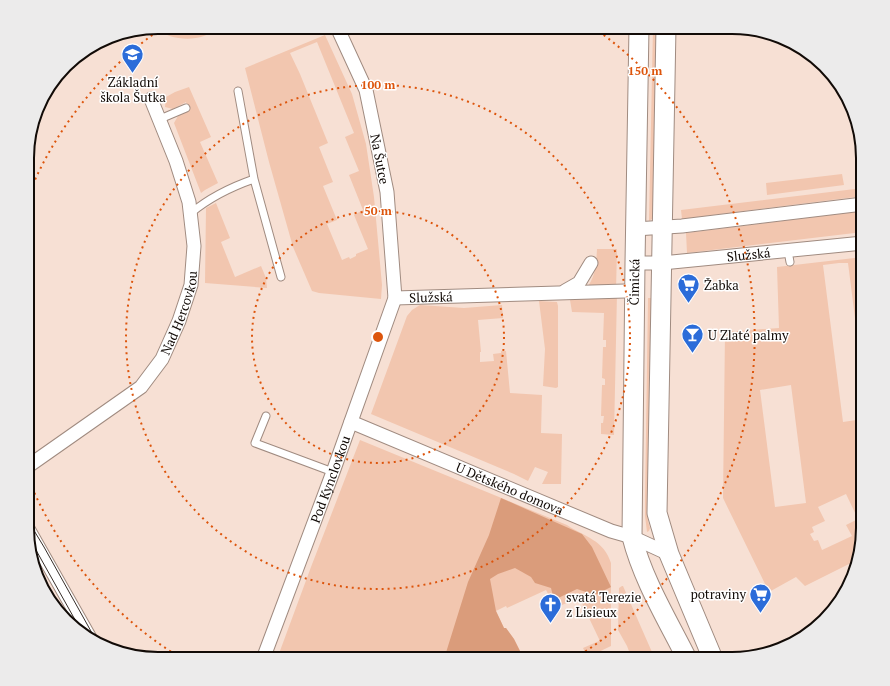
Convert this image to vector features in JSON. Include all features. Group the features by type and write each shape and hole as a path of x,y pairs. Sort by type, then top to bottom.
{"main road":[{"name":"Čimická","path":"639,34 634,264 632,537 636,554 657,601"},
{"path":"666,34 658,513 669,554 710,652"},
{"path":"657,601 671,652"},
{"path":"657,601 683,652"}],"street":[{"name":"Na Šutce","path":"340,34 366,90 387,192 395,298"},
{"name":"Nad Hercovkou","path":"34,462 140,386 162,359 179,321 191,286 194,246 189,202 176,161 151,99"},
{"path":"635,229 662,228 856,205"},
{"name":"Služská","path":"634,264 789,256 856,248"},
{"name":"Služská","path":"563,292 579,283 591,263"},
{"name":"Služská","path":"395,298 625,291"},
{"name":"Pod Kynclovkou","path":"266,652 333,472 395,298"},
{"name":"U Dětského domova","path":"351,422 604,528 632,537 669,554"},
{"path":"34,540 84,627"}],"lane":[{"path":"238,91 254,179 281,277"},
{"path":"160,119 186,108"},
{"path":"191,214 202,204 238,184 254,179"},
{"path":"266,416 255,443 333,472"}],"shaded area":[{"path":"165,34 208,34 186,39"},
{"path":"653,34 657,34 653,216 649,221"},
{"path":"325,35 352,94 366,144 374,197 382,285 381,299 312,291 293,247 245,68","holes":["317,42 354,133 345,137 359,171 349,175 363,210 354,215 368,249 356,254 356,256 350,259 349,257 342,260 327,224 337,220 323,186 333,182 319,147 328,143 290,53"]},
{"path":"189,87 211,137 200,142 218,183 201,193 174,123 178,116 189,110 186,102 173,109 165,107 166,97"},
{"path":"842,174 844,185 767,195 766,183"},
{"path":"856,189 856,197 682,219 681,210"},
{"path":"216,203 230,238 221,242 235,277 261,266 266,278 267,288 205,283 206,208"},
{"path":"856,212 856,233 687,253 686,233"},
{"path":"597,249 617,249 616,291 585,290 589,285 596,266"},
{"path":"856,258 856,326 848,263 823,265 843,422 856,420 856,515 846,494 818,507 825,521 812,527 814,532 810,534 814,541 818,540 822,550 852,536 846,525 856,520 854,553 851,563 805,586 796,577 769,592 723,498 725,332 779,328 777,267","holes":["791,385 806,503 775,507 760,390"]},
{"path":"617,293 614,435 601,434 601,423 603,423 604,416 601,416 602,385 605,385 605,379 602,378 603,347 606,347 606,340 603,340 604,313 572,312 570,300"},
{"path":"648,298 652,298 647,507 650,528 647,532 645,500"},
{"path":"539,301 557,302 558,306 558,387 556,388 543,386 545,349"},
{"path":"420,305 464,308 502,305 503,318 478,320 481,352 480,362 494,361 493,354 506,351 510,393 542,395 541,433 562,434 561,484 542,484 548,472 535,467 528,481 371,414 407,316 412,310"},
{"path":"360,440 567,525 599,544 608,555 611,563 611,646 599,652 585,652 583,648 599,641 599,639 580,599 578,598 562,605 560,600 553,603 546,590 507,608 506,606 496,611 504,628 506,628 514,639 520,652 280,652"},
{"path":"501,498 582,534 592,547 611,587 595,595 577,589 554,600 551,588 535,583 531,577 515,568 498,574 490,579 496,611 504,628 506,628 514,639 520,652 446,652 468,582 489,535"},
{"path":"623,586 652,652 629,652 618,630 619,588"}],"tram line":[{"path":"34,531 92,633"},
{"path":"36,549 75,620"}],"place":[{"name":"Základní škola Šutka","path":"133,74"},
{"name":"Žabka","path":"689,304"},
{"name":"U Zlaté palmy","path":"692,354"},
{"name":"potraviny","path":"761,614"},
{"name":"svatá Terezie z Lisieux","path":"550,624"}]}
